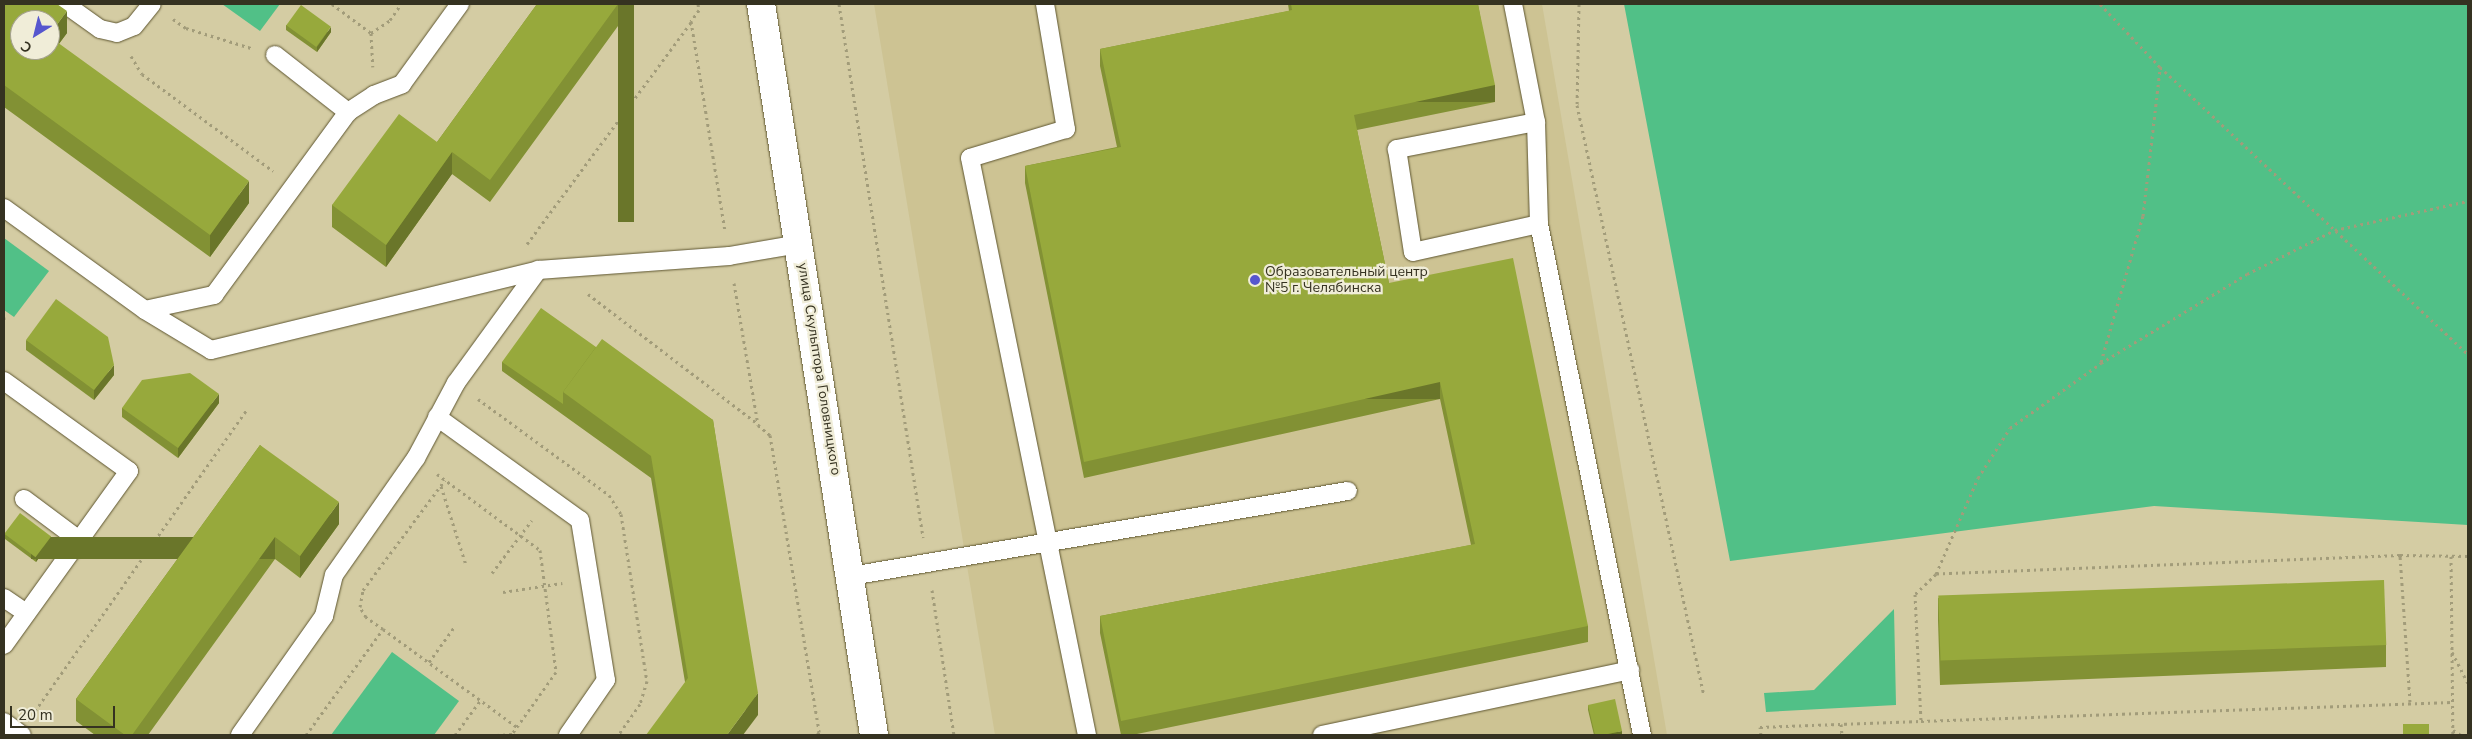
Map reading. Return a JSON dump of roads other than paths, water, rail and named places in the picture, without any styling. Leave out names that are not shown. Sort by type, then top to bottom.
[{"type":"street","name":"улица Скульптора Головницкого","points":[[761,4],[800,244],[874,735]]},
{"type":"lane","points":[[65,4],[100,29],[117,33],[134,26],[159,9]]},
{"type":"lane","points":[[145,310],[214,296],[348,112],[374,95],[402,84],[460,4]]},
{"type":"lane","points":[[1045,4],[1066,128],[970,158],[1088,735]]},
{"type":"lane","points":[[1512,4],[1536,122],[1539,224],[1642,735]]},
{"type":"lane","points":[[275,55],[348,112]]},
{"type":"lane","points":[[1536,122],[1397,149],[1413,252],[1539,224]]},
{"type":"lane","points":[[4,208],[145,310],[211,350],[499,282],[538,270],[729,256],[800,244]]},
{"type":"lane","points":[[240,735],[324,616],[334,575],[416,458],[456,383],[538,270]]},
{"type":"lane","points":[[4,381],[129,471],[4,645]]},
{"type":"lane","points":[[437,417],[580,520],[606,680],[568,735]]},
{"type":"lane","points":[[851,576],[1348,491]]},
{"type":"lane","points":[[24,499],[79,540]]},
{"type":"lane","points":[[4,598],[26,613]]},
{"type":"lane","points":[[1322,735],[1630,670]]},
{"type":"lane","points":[[4,722],[21,734]]},
{"type":"place","name":"Образовательный центр №5 г. Челябинска","points":[[1255,280]]}]
